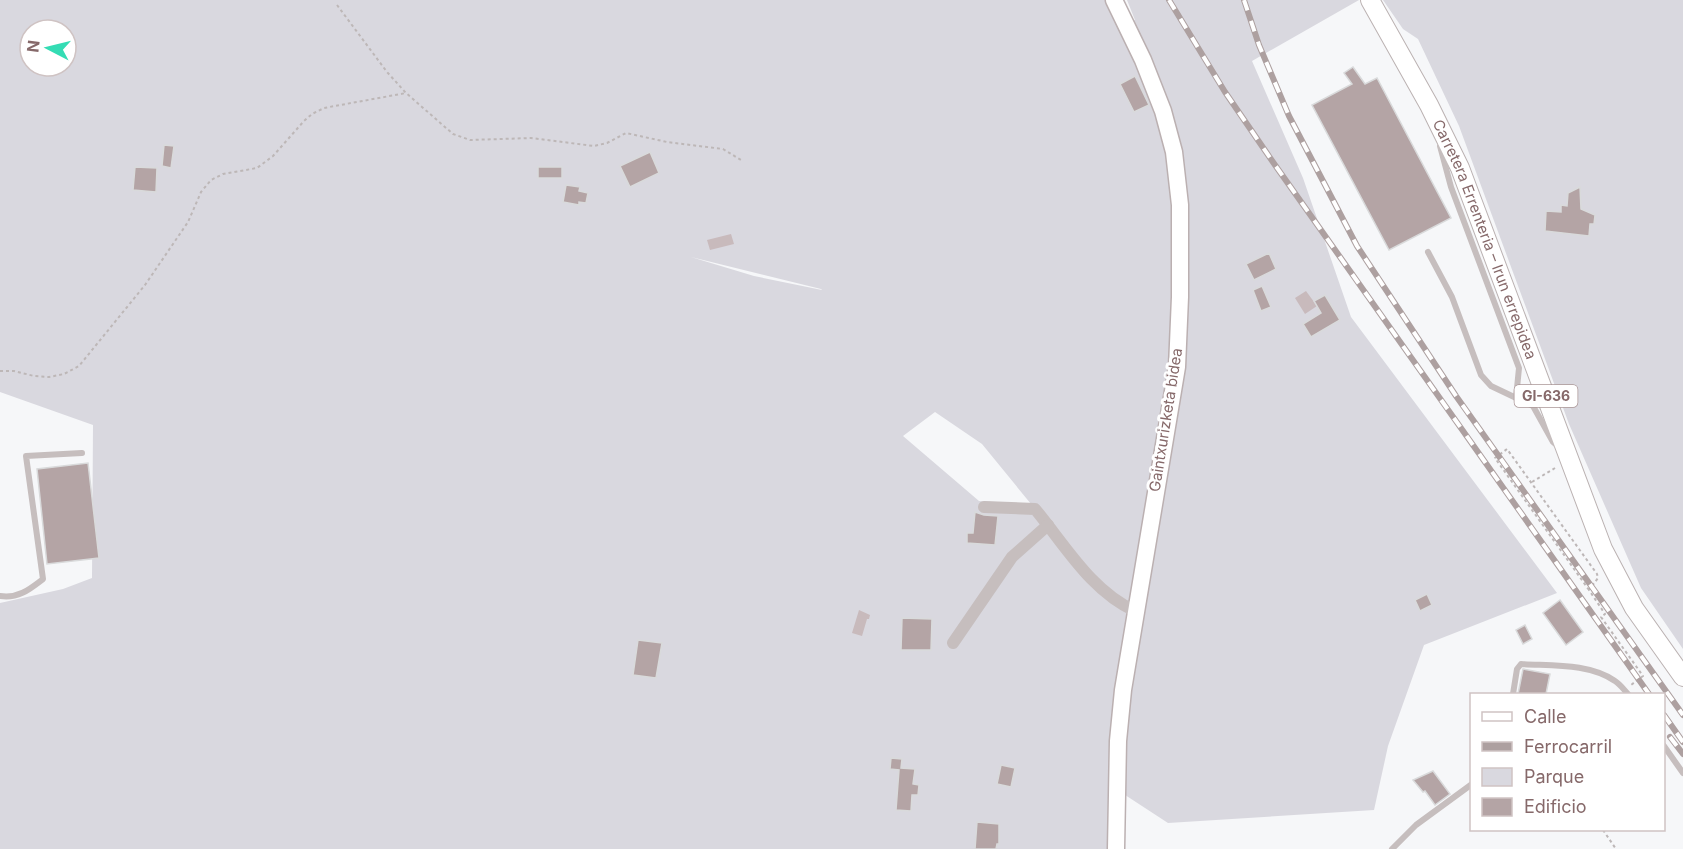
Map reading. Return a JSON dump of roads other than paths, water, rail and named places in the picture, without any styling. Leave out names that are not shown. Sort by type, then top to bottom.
[{"type":"main road","name":"Gaintxurizketa bidea","points":[[1114,0],[1143,60],[1163,111],[1174,152],[1179,205],[1180,297],[1177,367],[1123,690],[1118,741],[1116,849]]},
{"type":"main road","name":"Carretera Errenteria – Irun errepidea","points":[[1370,0],[1430,105],[1474,201],[1563,460],[1613,569],[1634,608],[1683,677]]},
{"type":"street","points":[[984,507],[1035,509],[1098,587],[1116,603],[1135,611]]},
{"type":"street","points":[[953,643],[1012,557],[1048,525]]},
{"type":"lane","points":[[1430,105],[1451,187],[1519,368],[1516,398]]},
{"type":"lane","points":[[1428,252],[1452,297],[1481,375],[1491,386],[1533,406],[1563,460]]},
{"type":"lane","points":[[0,596],[7,597],[24,593],[43,579],[26,456],[82,453]]},
{"type":"lane","points":[[1513,693],[1517,669],[1521,664],[1581,669],[1615,681],[1626,692]]},
{"type":"lane","points":[[1665,747],[1683,773]]},
{"type":"lane","points":[[1392,849],[1416,825],[1470,785]]},
{"type":"railway","points":[[1169,0],[1225,92],[1275,165],[1648,693]]},
{"type":"railway","points":[[1244,0],[1259,45],[1289,116],[1357,246],[1456,396],[1683,715]]},
{"type":"railway","points":[[1665,716],[1683,742]]},
{"type":"railway","points":[[1670,737],[1683,754]]}]
